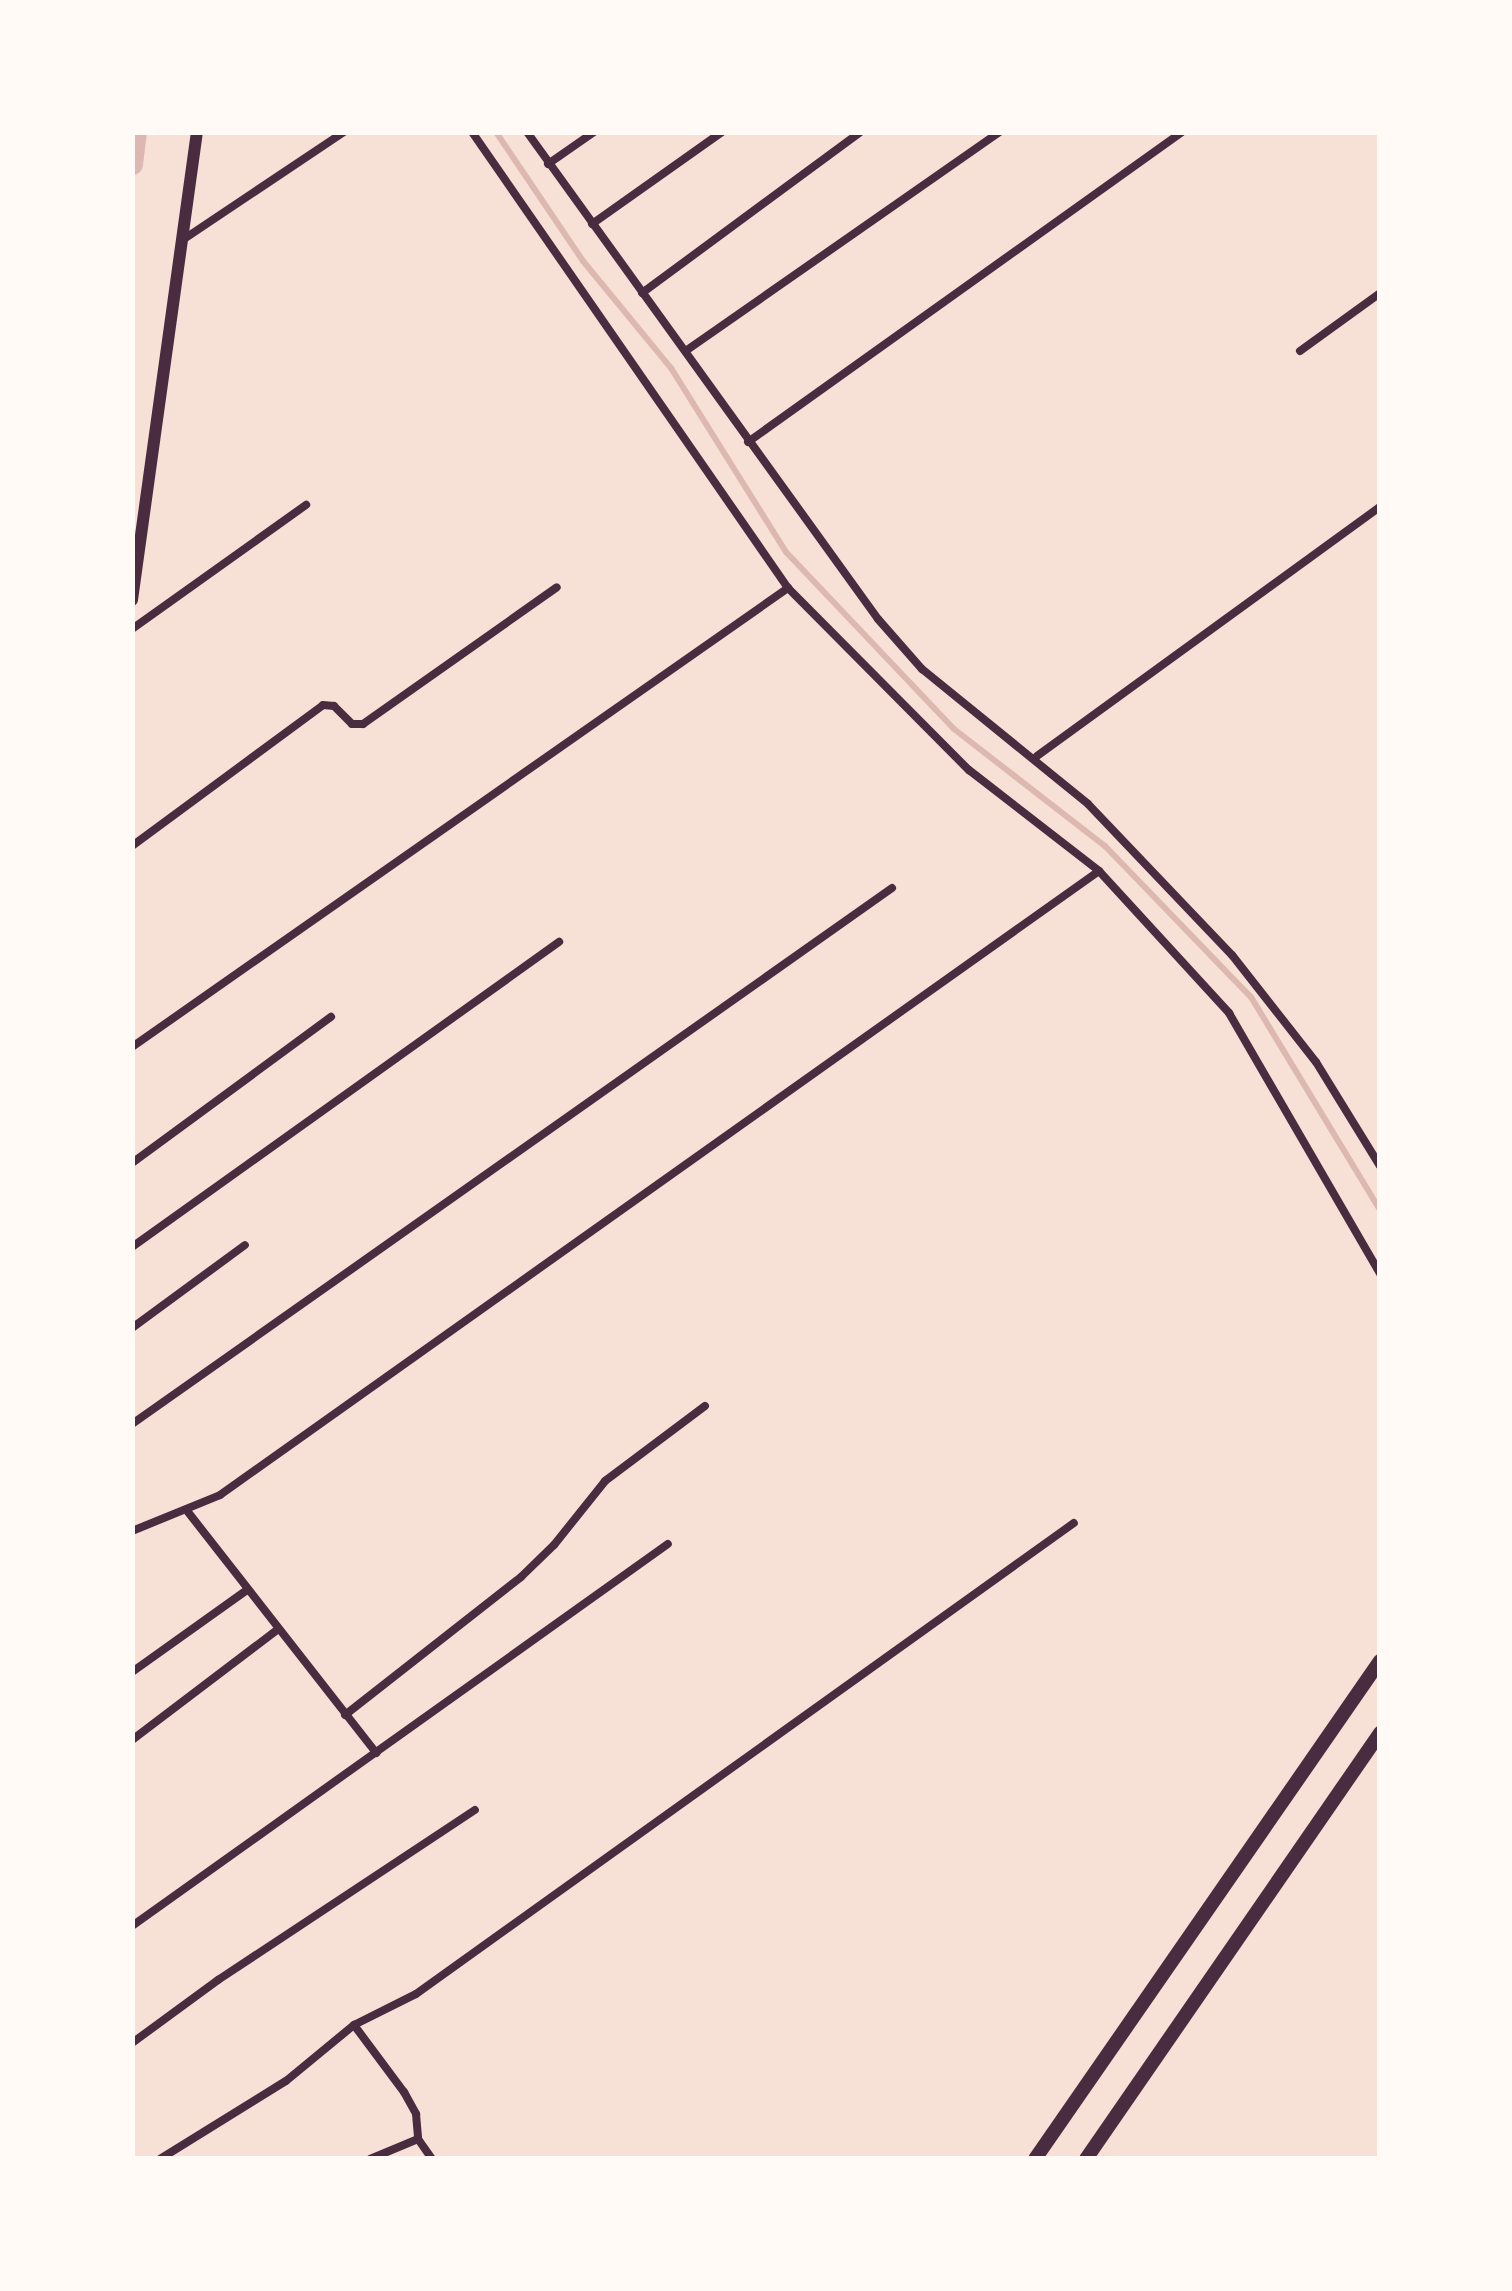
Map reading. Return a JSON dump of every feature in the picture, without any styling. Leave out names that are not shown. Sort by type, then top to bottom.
[{"type":"highway","points":[[1035,2159],[1380,1661]]},
{"type":"highway","points":[[1086,2159],[1380,1733]]},
{"type":"main road","points":[[132,600],[197,132]]},
{"type":"street","points":[[181,241],[344,132]]},
{"type":"street","points":[[472,132],[788,588],[969,770],[1099,871],[1240,1028],[1380,1274]]},
{"type":"street","points":[[527,132],[878,619],[922,669],[1036,757],[1138,854],[1276,1007],[1380,1166]]},
{"type":"street","points":[[548,164],[594,132]]},
{"type":"street","points":[[592,224],[722,132]]},
{"type":"street","points":[[642,293],[860,132]]},
{"type":"street","points":[[687,350],[999,132]]},
{"type":"street","points":[[748,442],[1182,132]]},
{"type":"street","points":[[1300,351],[1380,292]]},
{"type":"street","points":[[132,629],[306,505]]},
{"type":"street","points":[[1036,757],[1380,507]]},
{"type":"street","points":[[132,846],[323,705],[334,706],[352,724],[363,724],[557,587]]},
{"type":"street","points":[[132,1047],[788,588]]},
{"type":"street","points":[[132,1531],[154,1518],[188,1512],[220,1495],[1099,871]]},
{"type":"street","points":[[132,1424],[892,888]]},
{"type":"street","points":[[132,1246],[559,942]]},
{"type":"street","points":[[132,1163],[331,1017]]},
{"type":"street","points":[[132,1328],[245,1245]]},
{"type":"street","points":[[345,1715],[486,1606],[554,1545],[605,1480],[705,1406]]},
{"type":"street","points":[[188,1512],[376,1754]]},
{"type":"street","points":[[160,2159],[286,2080],[355,2025],[416,1994],[1074,1523]]},
{"type":"street","points":[[132,1926],[668,1544]]},
{"type":"street","points":[[132,1672],[247,1591]]},
{"type":"street","points":[[132,1740],[277,1630]]},
{"type":"street","points":[[132,2043],[218,1980],[475,1810]]},
{"type":"street","points":[[355,2025],[404,2092],[416,2114],[418,2139],[432,2159]]},
{"type":"street","points":[[370,2159],[418,2139]]},
{"type":"waterway","points":[[132,164],[136,132]]},
{"type":"waterway","points":[[496,132],[583,261],[671,368],[786,552],[954,729],[1105,846],[1251,997],[1380,1210]]}]
